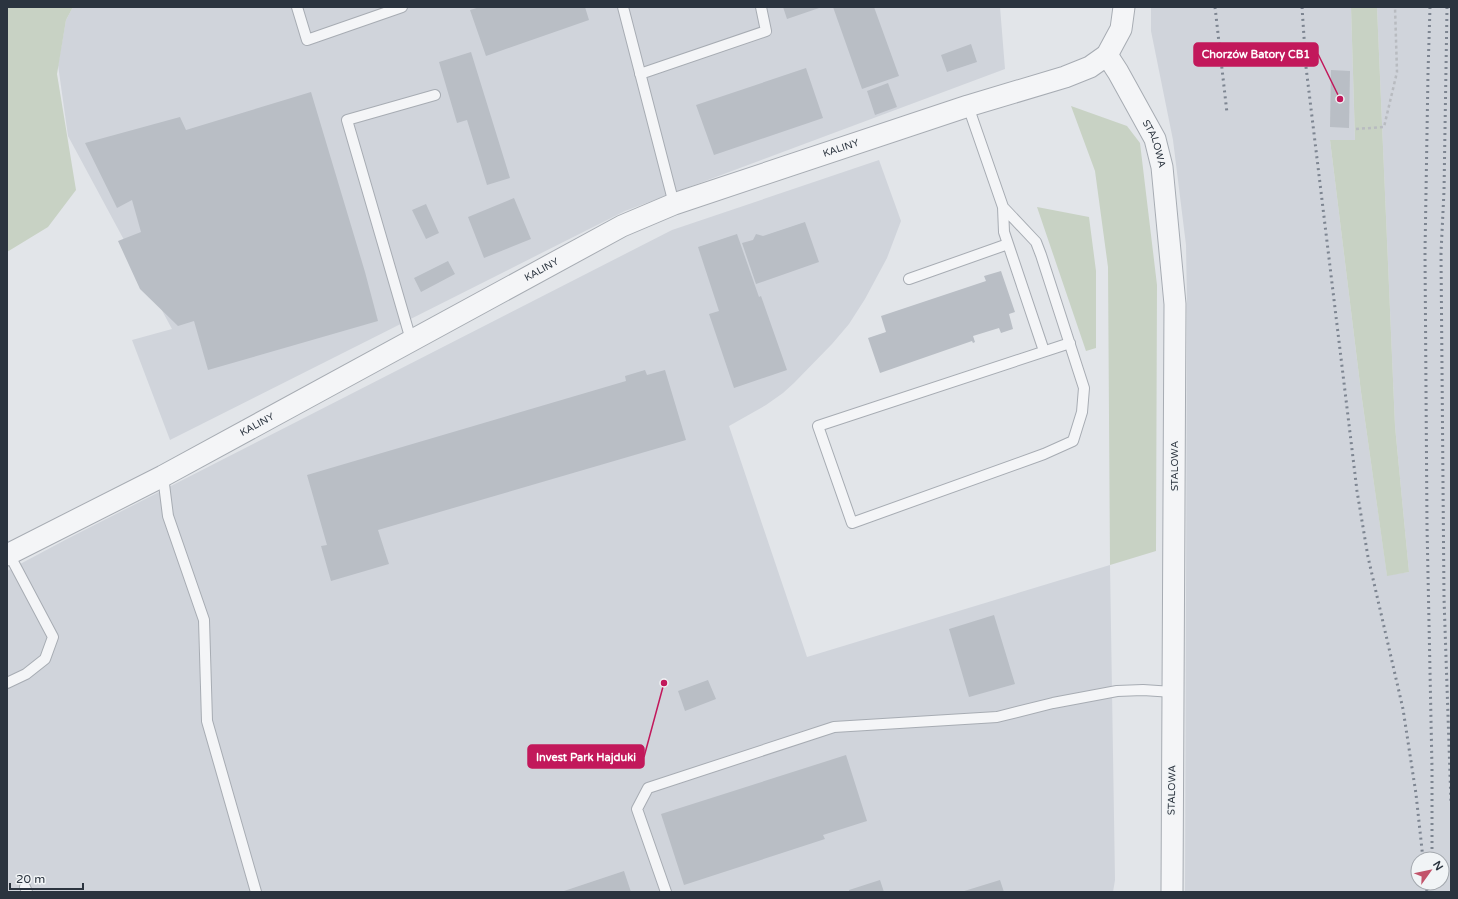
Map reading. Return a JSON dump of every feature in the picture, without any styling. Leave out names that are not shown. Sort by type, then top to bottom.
[{"type":"street","points":[[1107,55],[1121,29],[1124,7]]},
{"type":"street","name":"KALINY","points":[[8,554],[163,476],[622,226],[674,204],[968,106],[1065,77],[1090,66],[1107,55]]},
{"type":"street","name":"STALOWA","points":[[1107,55],[1155,139],[1162,166],[1175,304],[1172,892]]},
{"type":"lane","points":[[297,7],[307,40],[402,7]]},
{"type":"lane","points":[[623,7],[674,204]]},
{"type":"lane","points":[[640,74],[766,31],[761,7]]},
{"type":"lane","points":[[411,340],[347,120],[435,95]]},
{"type":"lane","points":[[968,106],[1003,207],[1004,232],[1044,351]]},
{"type":"lane","points":[[1003,207],[1036,242],[1070,343],[1084,388],[1082,412],[1073,442],[1044,454],[852,523],[818,426],[1070,343]]},
{"type":"lane","points":[[909,278],[1008,244]]},
{"type":"lane","points":[[163,476],[168,516],[204,620],[207,721],[256,892]]},
{"type":"lane","points":[[7,683],[26,674],[45,660],[53,637],[8,554]]},
{"type":"lane","points":[[666,892],[637,809],[648,788],[834,727],[998,717],[1053,703],[1117,691],[1143,690],[1173,692]]},
{"type":"path","points":[[1356,129],[1384,127],[1397,72],[1395,7]]},
{"type":"shaded area","points":[[73,7],[1000,7],[1005,69],[625,211],[170,440],[132,340],[172,329],[68,136],[58,65],[66,20]]},
{"type":"shaded area","points":[[1151,7],[1351,7],[1355,141],[1330,140],[1361,392],[1387,575],[1409,572],[1395,426],[1377,7],[1451,7],[1451,892],[1185,892],[1187,303],[1186,245],[1173,140],[1151,31]]},
{"type":"shaded area","points":[[879,160],[901,221],[887,258],[865,299],[849,324],[832,344],[794,383],[766,405],[729,426],[807,657],[1110,565],[1115,880],[1113,892],[7,892],[7,571],[672,230]]},
{"type":"green space","points":[[7,7],[73,7],[66,20],[57,74],[76,190],[48,227],[7,252]]},
{"type":"green space","points":[[1351,7],[1377,7],[1395,426],[1409,572],[1387,576],[1361,392],[1330,140],[1355,140]]},
{"type":"green space","points":[[1071,106],[1127,126],[1140,143],[1157,285],[1156,551],[1110,565],[1108,267],[1095,171]]},
{"type":"green space","points":[[1037,207],[1089,217],[1096,271],[1096,348],[1086,351]]},
{"type":"building","points":[[480,7],[585,7],[589,20],[486,56],[470,10]]},
{"type":"building","points":[[783,7],[822,7],[787,19]]},
{"type":"building","points":[[833,7],[874,7],[899,76],[862,89]]},
{"type":"building","points":[[971,44],[977,62],[947,72],[941,55]]},
{"type":"building","points":[[471,52],[510,178],[487,185],[467,120],[457,123],[439,62]]},
{"type":"building","points":[[806,68],[823,118],[714,155],[696,105]]},
{"type":"building","points":[[1331,70],[1350,71],[1349,128],[1330,127]]},
{"type":"building","points":[[888,83],[897,107],[875,115],[867,91]]},
{"type":"building","points":[[311,92],[365,272],[378,321],[208,370],[194,321],[178,326],[140,289],[118,241],[141,232],[132,200],[117,208],[85,143],[180,117],[186,130]]},
{"type":"building","points":[[514,198],[531,239],[484,258],[468,217]]},
{"type":"building","points":[[426,204],[439,233],[426,239],[412,210]]},
{"type":"building","points":[[805,222],[819,262],[756,284],[742,243],[753,240],[756,234],[763,236]]},
{"type":"building","points":[[737,234],[787,370],[734,388],[709,314],[719,311],[698,247]]},
{"type":"building","points":[[448,261],[455,274],[421,292],[414,278]]},
{"type":"building","points":[[1001,271],[1015,312],[1009,314],[1013,329],[1001,333],[999,328],[973,336],[975,342],[973,343],[972,341],[880,373],[868,338],[886,332],[881,316],[986,281],[984,276]]},
{"type":"building","points":[[645,370],[647,375],[665,370],[686,440],[378,530],[389,564],[331,581],[321,546],[327,545],[307,475],[626,381],[625,376]]},
{"type":"building","points":[[994,615],[1015,684],[969,697],[949,629]]},
{"type":"building","points":[[708,680],[716,699],[685,711],[678,691]]},
{"type":"building","points":[[846,755],[867,821],[823,835],[825,839],[684,885],[661,814]]},
{"type":"building","points":[[624,871],[631,892],[561,892]]},
{"type":"building","points":[[880,880],[884,892],[849,892],[849,890]]},
{"type":"building","points":[[1000,880],[1004,892],[961,892]]},
{"type":"railway","points":[[1215,7],[1227,113]]},
{"type":"railway","points":[[1302,7],[1306,67],[1357,491],[1368,557],[1403,709],[1416,794],[1422,851]]},
{"type":"railway","points":[[1430,7],[1425,252],[1427,526],[1432,768],[1432,851]]},
{"type":"railway","points":[[1447,7],[1444,191],[1441,253],[1444,598],[1451,804]]},
{"type":"place","name":"Chorzów Batory CB1","points":[[1340,99]]},
{"type":"place","name":"Invest Park Hajduki","points":[[664,683]]}]
